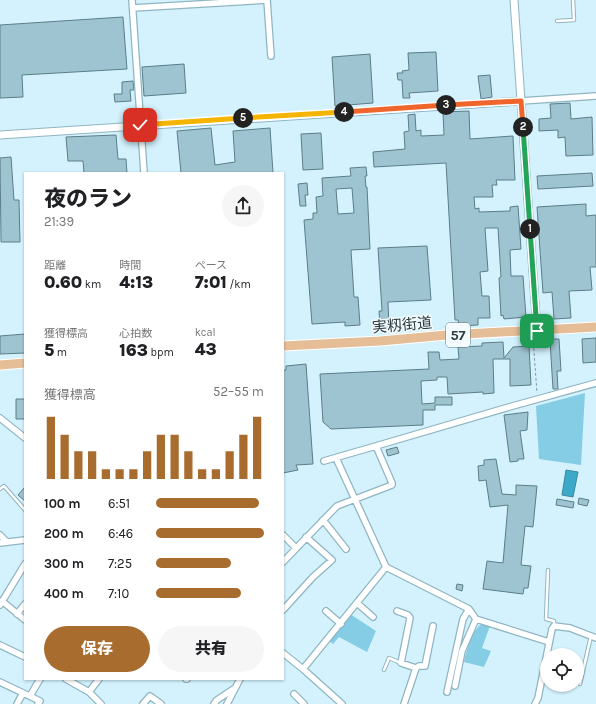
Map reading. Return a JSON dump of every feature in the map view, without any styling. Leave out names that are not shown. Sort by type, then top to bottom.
[{"type":"main road","name":"実籾街道","points":[[284,346],[380,341],[448,335],[535,334],[596,327]]},
{"type":"main road","points":[[0,365],[24,363]]},
{"type":"street","points":[[132,0],[144,172]]},
{"type":"street","points":[[133,8],[267,0],[271,56]]},
{"type":"street","points":[[514,0],[535,334]]},
{"type":"street","points":[[0,134],[596,96]]},
{"type":"street","points":[[324,461],[596,383]]},
{"type":"street","points":[[0,418],[24,437]]},
{"type":"street","points":[[284,561],[337,506],[392,485],[376,446]]},
{"type":"street","points":[[336,458],[386,567],[469,609],[476,619],[549,642]]},
{"type":"street","points":[[323,520],[346,549]]},
{"type":"street","points":[[0,535],[7,542]]},
{"type":"street","points":[[284,536],[296,548]]},
{"type":"street","points":[[284,609],[313,577],[332,560],[306,537]]},
{"type":"street","points":[[0,543],[24,540]]},
{"type":"street","points":[[24,566],[1,603],[24,619]]},
{"type":"street","points":[[303,669],[386,567]]},
{"type":"street","points":[[357,603],[373,617]]},
{"type":"street","points":[[17,614],[24,605]]},
{"type":"street","points":[[447,692],[463,619],[469,609]]},
{"type":"street","points":[[326,611],[341,624]]},
{"type":"street","points":[[397,611],[408,615],[410,618],[402,663],[416,668],[419,666],[425,666],[434,626]]},
{"type":"street","points":[[455,686],[462,651],[476,619]]},
{"type":"street","points":[[535,704],[538,698],[549,642],[554,626],[570,628],[594,637]]},
{"type":"street","points":[[0,645],[24,657]]},
{"type":"street","points":[[284,654],[342,704]]},
{"type":"street","points":[[404,704],[416,668]]},
{"type":"street","points":[[30,696],[39,680]]},
{"type":"street","points":[[68,680],[89,692],[101,704]]},
{"type":"street","points":[[89,692],[98,680]]},
{"type":"street","points":[[227,704],[238,680]]},
{"type":"street","points":[[0,682],[40,701],[38,704]]},
{"type":"street","points":[[214,704],[217,700],[235,688]]},
{"type":"street","points":[[17,704],[23,693]]},
{"type":"street","points":[[294,694],[304,704]]},
{"type":"street","points":[[143,704],[150,696],[162,704]]},
{"type":"lane","points":[[557,21],[574,20],[573,0]]},
{"type":"lane","points":[[0,489],[4,486],[24,509]]},
{"type":"lane","points":[[548,570],[546,619],[554,621],[554,626]]},
{"type":"lane","points":[[584,671],[594,637]]},
{"type":"lane","points":[[384,670],[389,658],[402,663]]},
{"type":"path","points":[[535,334],[537,396]]},
{"type":"shaded area","points":[[585,393],[581,465],[539,459],[536,406]]},
{"type":"shaded area","points":[[566,470],[578,472],[573,497],[562,495]]},
{"type":"shaded area","points":[[350,614],[376,631],[367,652],[339,637],[333,644],[329,641]]},
{"type":"shaded area","points":[[482,624],[490,626],[482,648],[491,651],[484,667],[464,662],[473,635]]},
{"type":"building","points":[[123,17],[127,69],[22,75],[23,97],[0,98],[0,25]]},
{"type":"building","points":[[436,52],[438,91],[409,93],[410,98],[403,98],[402,80],[398,80],[397,73],[403,73],[402,71],[409,70],[408,53]]},
{"type":"building","points":[[370,54],[373,103],[335,106],[332,57]]},
{"type":"building","points":[[184,64],[186,93],[144,96],[142,67]]},
{"type":"building","points":[[490,75],[492,97],[481,99],[478,76]]},
{"type":"building","points":[[133,81],[134,90],[130,90],[131,101],[115,102],[114,94],[122,94],[122,82]]},
{"type":"building","points":[[570,103],[571,119],[592,117],[593,155],[566,156],[565,137],[558,138],[558,130],[539,131],[539,119],[551,118],[550,104]]},
{"type":"building","points":[[469,111],[470,139],[513,136],[515,180],[496,180],[497,185],[492,185],[493,197],[474,197],[475,209],[479,208],[479,212],[510,211],[510,207],[518,206],[521,249],[510,250],[511,276],[523,276],[526,317],[504,319],[503,315],[501,316],[499,278],[501,277],[498,228],[485,228],[488,271],[480,272],[482,296],[489,296],[490,318],[478,318],[478,325],[459,326],[458,320],[455,320],[446,163],[374,167],[373,152],[405,149],[404,132],[409,131],[408,115],[415,114],[416,131],[421,130],[421,136],[444,135],[443,112]]},
{"type":"building","points":[[211,128],[215,165],[235,162],[233,131],[270,128],[273,172],[181,172],[177,131]]},
{"type":"building","points":[[321,133],[323,169],[303,170],[301,134]]},
{"type":"building","points":[[116,135],[118,159],[126,159],[127,172],[84,172],[83,161],[68,161],[66,137]]},
{"type":"building","points":[[11,157],[14,200],[19,200],[20,242],[1,242],[0,158]]},
{"type":"building","points":[[366,167],[367,176],[365,176],[367,187],[370,249],[351,250],[354,297],[358,297],[360,325],[345,326],[345,322],[312,324],[304,220],[313,219],[313,213],[317,213],[316,197],[323,196],[322,178],[351,176],[350,168]],"holes":[[[352,188],[354,213],[338,214],[336,189]]]},
{"type":"building","points":[[592,173],[593,186],[538,189],[537,176]]},
{"type":"building","points":[[307,183],[308,195],[305,195],[306,206],[300,206],[298,184]]},
{"type":"building","points":[[586,204],[586,216],[596,215],[596,267],[590,267],[592,290],[569,291],[571,318],[554,319],[552,292],[543,293],[537,207]]},
{"type":"building","points":[[427,246],[431,300],[388,302],[389,327],[380,327],[379,311],[382,311],[378,248]]},
{"type":"building","points":[[24,334],[24,353],[0,354],[0,336]]},
{"type":"building","points":[[596,338],[596,362],[583,363],[582,339]]},
{"type":"building","points":[[553,339],[559,339],[561,371],[557,371],[558,389],[553,389],[550,341]]},
{"type":"building","points":[[503,342],[504,358],[513,347],[529,346],[531,385],[510,386],[510,359],[493,359],[494,393],[483,394],[483,392],[448,394],[447,377],[437,377],[437,380],[421,381],[422,404],[435,403],[435,397],[452,397],[452,405],[435,405],[435,410],[423,410],[423,425],[331,429],[323,422],[320,374],[429,369],[428,352],[439,352],[440,360],[459,359],[458,347],[482,346],[482,343]]},
{"type":"building","points":[[306,364],[313,464],[296,465],[298,470],[284,473],[284,370],[286,370],[286,366]]},
{"type":"building","points":[[16,399],[24,399],[24,419],[16,419]]},
{"type":"building","points":[[528,412],[527,430],[520,431],[524,459],[518,459],[518,461],[510,462],[504,415]]},
{"type":"building","points":[[397,447],[399,453],[388,456],[386,450]]},
{"type":"building","points":[[496,459],[502,494],[516,495],[516,485],[537,486],[533,527],[525,526],[521,565],[531,566],[528,588],[524,588],[523,594],[483,589],[487,561],[503,563],[508,505],[490,507],[486,480],[479,481],[478,466],[484,465],[484,460]]},
{"type":"building","points":[[24,488],[24,500],[18,495]]},
{"type":"building","points":[[579,498],[589,500],[587,506],[578,504]]},
{"type":"building","points":[[557,499],[574,502],[573,508],[556,505]]},
{"type":"building","points":[[457,584],[463,585],[462,591],[456,589]]},
{"type":"route","points":[[140,125],[521,101],[537,331]]}]
